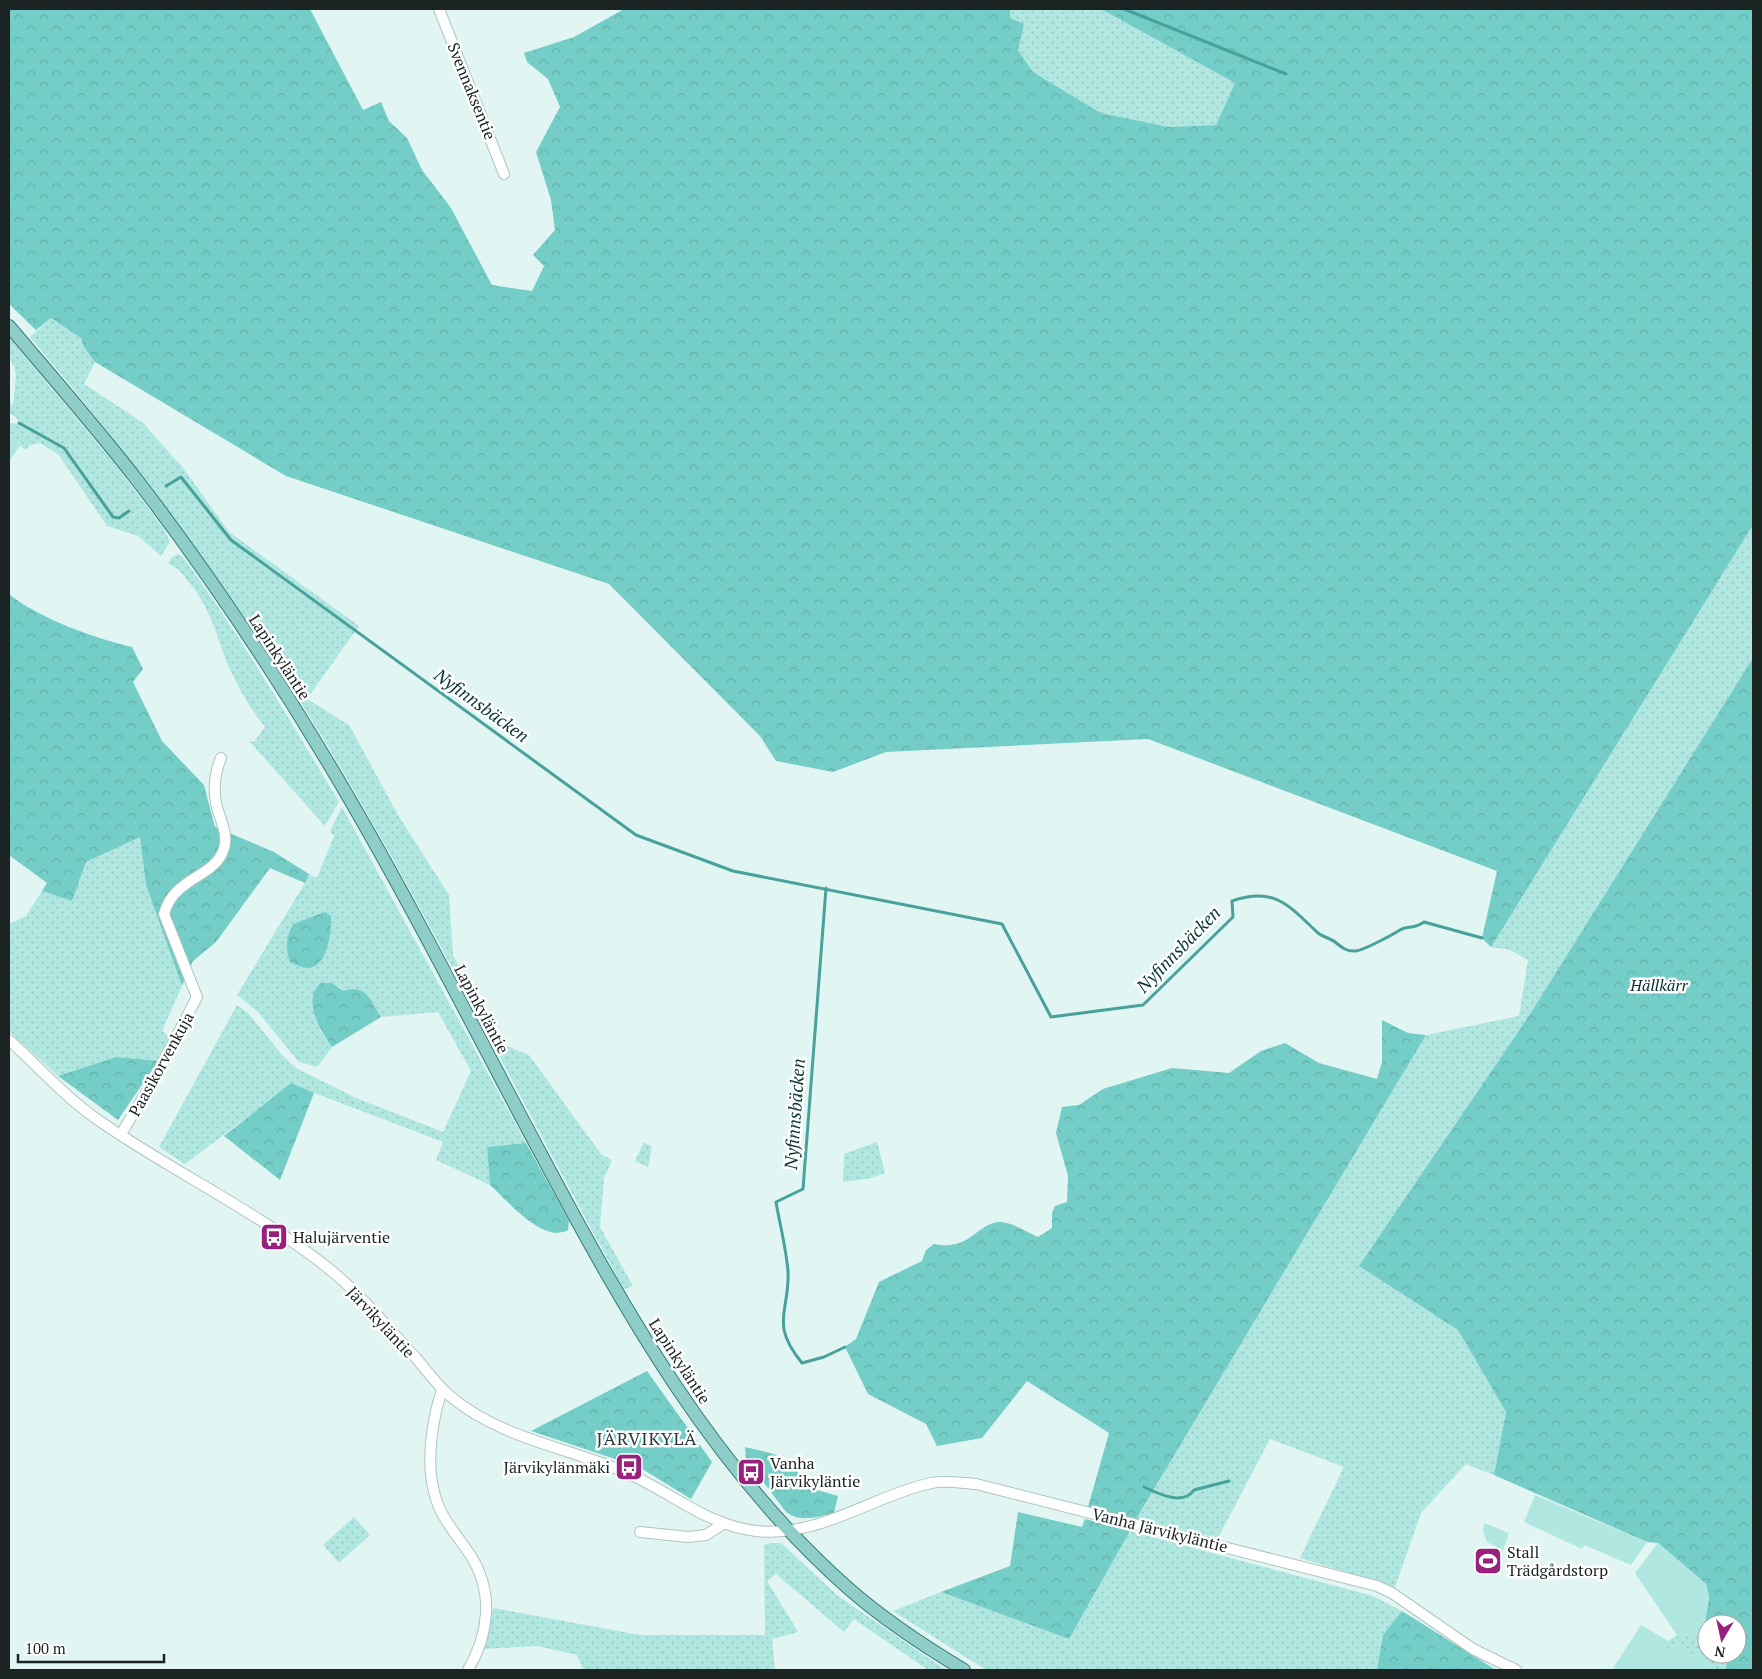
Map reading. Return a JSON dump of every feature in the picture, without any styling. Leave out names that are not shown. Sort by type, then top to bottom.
[{"type":"main road","name":"Lapinkyläntie","points":[[9,326],[139,482],[220,594],[347,794],[583,1233],[627,1310],[673,1382],[724,1456],[787,1530],[849,1590],[936,1653],[964,1670]]},
{"type":"street","name":"Svennaksentie","points":[[439,9],[504,174]]},
{"type":"street","name":"Paasikorvenkuja","points":[[121,1134],[155,1078],[197,997],[164,914],[175,892],[214,864],[223,854],[225,838],[216,802],[214,774],[221,758]]},
{"type":"street","name":"Järvikyläntie","points":[[9,1040],[70,1100],[121,1134],[236,1204],[329,1268],[380,1319],[442,1389],[474,1415],[500,1429],[630,1474],[702,1515],[723,1524],[758,1531],[787,1530]]},
{"type":"street","points":[[442,1389],[432,1425],[430,1455],[432,1484],[438,1506],[482,1578],[486,1598],[487,1617],[482,1642],[468,1670]]},
{"type":"street","name":"Vanha Järvikyläntie","points":[[787,1530],[822,1523],[895,1493],[933,1483],[976,1484],[1377,1586],[1392,1592],[1472,1649],[1516,1670]]},
{"type":"street","points":[[640,1532],[697,1536],[706,1535],[723,1524]]},
{"type":"shaded area","points":[[1010,9],[1101,9],[1235,83],[1216,125],[1169,127],[1101,113],[1033,72],[1018,50],[1010,18]]},
{"type":"shaded area","points":[[51,318],[81,338],[84,347],[95,362],[84,384],[142,422],[184,469],[229,532],[359,626],[307,699],[349,725],[398,815],[449,895],[453,955],[500,1043],[529,1055],[601,1154],[612,1160],[604,1178],[600,1227],[633,1286],[624,1289],[368,815],[295,694],[261,641],[188,537],[111,436],[30,337]]},
{"type":"shaded area","points":[[9,337],[118,468],[164,529],[170,542],[161,556],[138,536],[107,526],[58,454],[40,443],[30,445],[26,450],[9,437],[9,423],[21,424],[17,418],[9,413],[9,401],[13,405],[16,375],[13,364],[9,359]]},
{"type":"shaded area","points":[[9,437],[21,445],[9,461]]},
{"type":"shaded area","points":[[1753,525],[1753,658],[1668,797],[1753,797],[1359,1266],[1458,1330],[1506,1412],[1494,1475],[1466,1464],[1421,1513],[1394,1590],[1378,1582],[1300,1558],[1344,1467],[1270,1439],[1218,1538],[1136,1519],[1426,1035],[1519,1016],[1528,960],[1510,950],[1491,947]]},
{"type":"shaded area","points":[[178,554],[183,557],[244,647],[339,802],[325,826],[249,741],[254,742],[265,727],[250,706],[233,675],[213,623],[203,603],[182,573],[168,564],[172,557]]},
{"type":"shaded area","points":[[342,807],[526,1143],[487,1147],[490,1185],[436,1160],[443,1142],[291,1084],[185,1164],[159,1147],[237,1005],[248,1013],[283,1056],[296,1068],[356,1098],[443,1132],[471,1071],[438,1012],[381,1017],[370,1000],[362,992],[357,990],[343,991],[338,986],[320,1030],[332,1047],[319,1065],[315,1067],[298,1061],[257,1011],[237,995],[309,874],[317,878],[334,836],[330,831]],"holes":[[[325,912],[327,946],[309,919]]]},
{"type":"shaded area","points":[[140,837],[146,885],[182,986],[162,1031],[171,1037],[157,1063],[116,1057],[58,1076],[9,1031],[9,924],[26,916],[42,891],[72,901],[86,862]]},
{"type":"shaded area","points":[[644,1142],[652,1147],[648,1167],[635,1161]]},
{"type":"shaded area","points":[[877,1142],[885,1173],[867,1179],[843,1182],[844,1154]]},
{"type":"shaded area","points":[[1535,1495],[1647,1542],[1631,1565],[1584,1545],[1582,1549],[1524,1522]]},
{"type":"shaded area","points":[[354,1517],[370,1535],[339,1563],[323,1545]]},
{"type":"shaded area","points":[[1484,1523],[1509,1533],[1503,1550],[1487,1542],[1483,1531]]},
{"type":"shaded area","points":[[1130,1531],[1373,1596],[1402,1611],[1383,1635],[1377,1670],[986,1670],[893,1611],[941,1592],[1069,1639]]},
{"type":"shaded area","points":[[781,1543],[838,1596],[946,1670],[928,1670],[854,1619],[844,1632],[776,1574],[767,1581],[798,1632],[772,1639],[775,1670],[583,1670],[577,1655],[537,1646],[482,1649],[491,1623],[493,1608],[640,1635],[765,1635],[764,1545]]},
{"type":"shaded area","points":[[1658,1543],[1706,1584],[1709,1597],[1706,1614],[1697,1614],[1697,1635],[1677,1635],[1635,1573]]},
{"type":"shaded area","points":[[1641,1625],[1668,1641],[1663,1651],[1677,1646],[1697,1657],[1697,1664],[1712,1665],[1710,1670],[1612,1670]]},
{"type":"shaded area","points":[[1677,1635],[1697,1635],[1697,1661],[1662,1652],[1668,1641]]},
{"type":"shaded area","points":[[1708,1664],[1727,1664],[1725,1670],[1710,1670],[1712,1665]]},
{"type":"green space","points":[[9,9],[310,9],[363,110],[381,102],[389,121],[407,138],[422,170],[451,208],[492,285],[532,291],[544,266],[533,255],[555,230],[551,200],[536,152],[560,107],[548,79],[527,62],[524,53],[574,37],[624,9],[1010,9],[1010,18],[1024,24],[1018,50],[1033,72],[1101,113],[1169,127],[1216,125],[1235,83],[1101,9],[1753,9],[1753,525],[1491,947],[1482,938],[1497,871],[1148,739],[886,752],[833,772],[776,761],[760,736],[609,584],[286,476],[95,362],[84,347],[81,338],[51,318],[36,330],[9,304]]},
{"type":"green space","points":[[9,594],[50,619],[101,639],[132,647],[143,669],[133,682],[162,741],[204,785],[215,827],[274,852],[309,874],[305,883],[270,868],[216,942],[193,961],[182,986],[146,885],[140,837],[86,862],[72,901],[42,891],[47,883],[9,855]]},
{"type":"green space","name":"Hällkärr","points":[[1753,658],[1753,1670],[1725,1670],[1727,1664],[1747,1664],[1747,1614],[1706,1614],[1709,1597],[1706,1584],[1658,1543],[1647,1542],[1494,1475],[1506,1412],[1458,1330],[1359,1266],[1527,1019]]},
{"type":"green space","points":[[325,912],[331,916],[331,929],[326,952],[318,964],[307,968],[290,962],[287,943],[293,924]]},
{"type":"green space","points":[[321,983],[332,983],[343,991],[351,989],[363,992],[370,999],[381,1017],[332,1047],[318,1024],[313,1007],[315,990]]},
{"type":"green space","points":[[1382,1020],[1408,1033],[1426,1035],[1136,1519],[1088,1507],[1109,1433],[1027,1381],[982,1438],[937,1446],[926,1424],[868,1394],[845,1347],[856,1339],[879,1282],[922,1261],[926,1250],[934,1244],[957,1244],[993,1223],[1002,1222],[1016,1226],[1038,1237],[1052,1228],[1052,1213],[1055,1206],[1067,1202],[1068,1176],[1056,1133],[1062,1107],[1079,1105],[1103,1089],[1172,1068],[1229,1073],[1261,1051],[1285,1043],[1319,1063],[1377,1079],[1382,1062]]},
{"type":"green space","points":[[116,1057],[158,1061],[118,1120],[58,1076]]},
{"type":"green space","points":[[291,1083],[314,1093],[280,1180],[224,1136]]},
{"type":"green space","points":[[526,1143],[569,1221],[568,1230],[558,1233],[537,1226],[526,1219],[490,1185],[487,1147]]},
{"type":"green space","points":[[647,1371],[712,1462],[691,1499],[639,1467],[531,1431]]},
{"type":"green space","points":[[745,1447],[774,1454],[799,1466],[796,1484],[838,1496],[834,1513],[803,1518],[786,1512],[746,1459]]},
{"type":"green space","points":[[1018,1512],[1082,1527],[1085,1519],[1130,1531],[1069,1639],[941,1592],[1010,1566]]},
{"type":"green space","points":[[1402,1611],[1496,1670],[1377,1670],[1383,1635]]},
{"type":"waterway","points":[[1124,9],[1286,74]]},
{"type":"waterway","name":"Nyfinnsbäcken","points":[[19,423],[64,448],[113,517],[119,518],[129,511]]},
{"type":"waterway","name":"Nyfinnsbäcken","points":[[166,486],[181,477],[231,540],[636,835],[733,871],[1002,924],[1051,1017],[1143,1005],[1233,917],[1232,901],[1247,897],[1270,897],[1280,901],[1298,914],[1322,936],[1350,951],[1365,948],[1403,929],[1417,926],[1424,922],[1482,938]]},
{"type":"waterway","name":"Nyfinnsbäcken","points":[[826,888],[803,1189],[776,1202],[788,1271],[788,1285],[783,1317],[786,1338],[802,1363],[824,1357],[845,1347]]},
{"type":"waterway","points":[[1144,1487],[1177,1498],[1189,1495],[1194,1490],[1229,1481]]},
{"type":"place","name":"Halujärventie","points":[[274,1237]]},
{"type":"place","name":"Järvikylänmäki","points":[[629,1467]]},
{"type":"place","name":"Vanha Järvikyläntie","points":[[751,1472]]},
{"type":"place","name":"Stall Trädgårdstorp","points":[[1488,1561]]},
{"type":"district","name":"JÄRVIKYLÄ","points":[[647,1438]]}]
